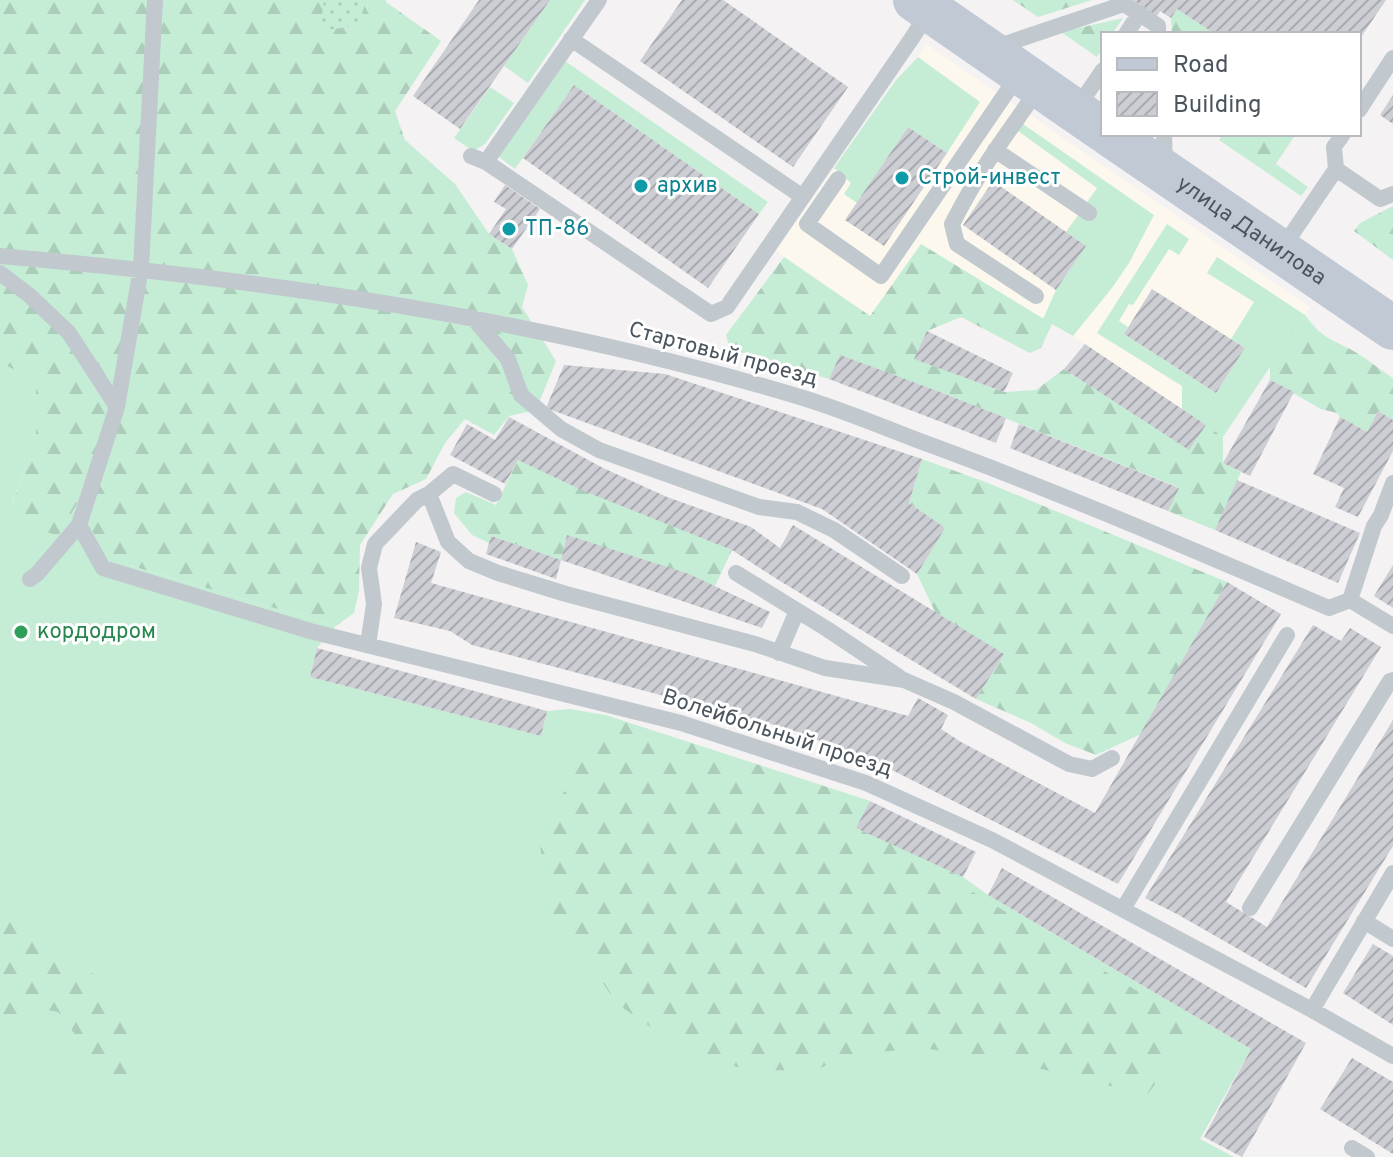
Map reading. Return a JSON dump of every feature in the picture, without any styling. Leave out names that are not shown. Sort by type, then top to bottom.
[{"type":"street","name":"улица Данилова","points":[[922,5],[1096,125]]},
{"type":"street","name":"улица Данилова","points":[[1123,136],[1164,153],[1280,251],[1393,328]]},
{"type":"lane","points":[[30,579],[79,525],[117,407],[141,268],[155,0]]},
{"type":"lane","points":[[599,0],[479,159],[711,314],[727,307],[803,197],[922,5]]},
{"type":"lane","points":[[838,179],[807,224],[881,276],[1016,69],[1124,4],[1158,26],[1158,32]]},
{"type":"lane","points":[[1127,32],[1140,13]]},
{"type":"lane","points":[[571,39],[803,197]]},
{"type":"lane","points":[[1361,107],[1393,58]]},
{"type":"lane","points":[[1016,69],[1021,116],[995,150],[952,224],[957,244],[1036,296]]},
{"type":"lane","points":[[1096,125],[1101,86]]},
{"type":"lane","points":[[1280,251],[1336,169],[1334,147],[1342,136]]},
{"type":"lane","points":[[995,150],[1089,213]]},
{"type":"lane","points":[[1336,169],[1380,199],[1393,194]]},
{"type":"lane","name":"Стартовый проезд","points":[[0,256],[141,268],[302,290],[473,318],[666,360],[804,398],[990,466],[1329,608],[1350,600]]},
{"type":"lane","points":[[0,273],[29,295],[69,333],[117,407]]},
{"type":"lane","points":[[473,318],[508,359],[521,395],[561,429],[599,450],[759,507],[797,512],[834,530],[902,576]]},
{"type":"lane","points":[[368,645],[374,604],[369,568],[375,544],[417,500],[453,474],[494,494]]},
{"type":"lane","points":[[1393,483],[1387,519],[1374,526],[1350,600],[1393,626]]},
{"type":"lane","points":[[429,494],[448,542],[469,561],[498,573],[755,644],[825,668],[904,680]]},
{"type":"lane","name":"Волейбольный проезд","points":[[79,525],[103,568],[310,631],[681,723],[866,783],[992,840],[1393,1056]]},
{"type":"lane","points":[[736,573],[904,680],[954,702],[1069,764],[1092,769],[1112,758]]},
{"type":"lane","points":[[779,653],[797,611]]},
{"type":"lane","points":[[1123,909],[1287,635]]},
{"type":"lane","points":[[1250,908],[1393,680]]},
{"type":"lane","points":[[1312,1010],[1393,873]]},
{"type":"lane","points":[[1364,921],[1393,939]]},
{"type":"lane","points":[[1352,1148],[1367,1157]]},
{"type":"shaded area","points":[[926,44],[1310,307],[1223,437],[1077,339],[921,244],[870,316],[776,251],[896,80]]},
{"type":"green space","points":[[0,0],[386,0],[441,41],[395,111],[405,140],[455,184],[489,234],[512,249],[528,285],[522,307],[556,361],[536,410],[509,416],[494,435],[465,419],[445,443],[426,479],[393,494],[360,545],[359,590],[354,613],[336,626],[125,564],[98,542],[78,502],[58,536],[30,526],[12,503],[36,439],[36,379],[0,363]]},
{"type":"green space","points":[[324,0],[365,0],[361,25],[320,31]]},
{"type":"green space","points":[[550,0],[585,0],[528,83],[504,66]]},
{"type":"green space","points":[[1013,0],[1092,0],[1038,17]]},
{"type":"green space","points":[[1177,9],[1212,32],[1172,32],[1171,18]]},
{"type":"green space","points":[[1123,18],[1113,32],[1101,32],[1101,51],[1097,57],[1061,32]]},
{"type":"green space","points":[[918,57],[980,102],[947,153],[908,127],[857,203],[844,194],[851,183],[834,168],[896,80]]},
{"type":"green space","points":[[565,61],[768,202],[759,214],[574,85],[515,169],[499,157]]},
{"type":"green space","points":[[490,87],[514,103],[485,144],[473,151],[454,138]]},
{"type":"green space","points":[[1023,124],[1154,215],[1129,263],[1073,336],[1043,319],[1056,290],[1086,246],[1066,232],[1097,188],[1018,131]]},
{"type":"green space","points":[[1222,136],[1295,136],[1269,174],[1219,140]]},
{"type":"green space","points":[[1276,164],[1308,187],[1301,196],[1269,174]]},
{"type":"green space","points":[[1393,206],[1393,260],[1354,231],[1360,223]]},
{"type":"green space","points":[[1167,224],[1189,239],[1179,255],[1169,249],[1133,305],[1129,304],[1119,321],[1128,327],[1124,334],[1216,393],[1245,348],[1231,339],[1254,302],[1207,273],[1217,257],[1305,315],[1223,437],[1182,409],[1182,386],[1097,333]]},
{"type":"green space","points":[[921,244],[1052,324],[1041,348],[1030,353],[961,317],[927,331],[915,359],[1004,392],[1036,390],[1064,369],[1189,449],[1206,425],[1223,437],[1223,463],[1241,472],[1215,530],[1168,511],[1178,487],[932,389],[840,356],[829,379],[730,349],[726,335],[784,257],[870,316]]},
{"type":"green space","points":[[1305,315],[1325,336],[1356,352],[1393,378],[1393,420],[1378,411],[1367,432],[1337,413],[1321,409],[1270,380],[1270,365]]},
{"type":"green space","points":[[0,363],[36,378],[36,440],[12,502],[78,501],[125,564],[336,626],[317,648],[310,677],[541,736],[547,711],[570,709],[605,715],[870,801],[857,827],[963,877],[988,895],[1251,1049],[1200,1139],[1234,1157],[0,1157]]},
{"type":"green space","points":[[922,459],[988,483],[1227,582],[1141,734],[1096,755],[976,699],[958,667],[917,574],[944,528],[909,503]]},
{"type":"green space","points":[[518,460],[732,550],[715,586],[567,536],[561,560],[491,536],[489,543],[472,535],[454,513],[456,498],[466,492],[496,505]]},
{"type":"green space","points":[[605,715],[870,801],[857,827],[963,877],[968,889],[1197,1027],[1147,1095],[1029,1066],[924,1048],[845,1055],[819,1069],[757,1071],[688,1053],[616,1003],[587,958],[552,914],[544,885],[538,821],[566,790]]},
{"type":"green space","points":[[0,892],[30,926],[107,984],[143,1076],[132,1091],[102,1085],[84,1046],[58,1012],[32,1007],[0,1023]]},
{"type":"building","points":[[479,0],[550,0],[460,129],[413,96]]},
{"type":"building","points":[[682,0],[723,0],[848,87],[793,167],[640,61]]},
{"type":"building","points":[[1133,0],[1386,0],[1361,37],[1361,32],[1212,32],[1177,9],[1171,18],[1160,11],[1157,16]]},
{"type":"building","name":"архив","points":[[574,85],[759,214],[708,288],[523,158]]},
{"type":"building","points":[[1393,95],[1393,124],[1380,115]]},
{"type":"building","name":"Строй-инвест","points":[[908,127],[947,153],[884,246],[845,220]]},
{"type":"building","points":[[993,181],[1086,246],[1056,290],[963,225]]},
{"type":"building","points":[[505,185],[540,209],[512,249],[489,234],[506,209],[494,202]]},
{"type":"building","points":[[1152,289],[1245,348],[1216,393],[1124,334]]},
{"type":"building","points":[[927,331],[1013,373],[1004,392],[914,359]]},
{"type":"building","points":[[1085,344],[1206,425],[1189,450],[1064,369]]},
{"type":"building","points":[[840,355],[1006,418],[996,443],[829,379]]},
{"type":"building","points":[[564,365],[665,374],[922,459],[909,503],[945,528],[917,574],[822,509],[546,408]]},
{"type":"building","points":[[1270,380],[1294,392],[1250,476],[1223,463]]},
{"type":"building","points":[[1378,411],[1393,420],[1393,451],[1358,517],[1335,507],[1344,488],[1313,474],[1340,417],[1367,432]]},
{"type":"building","points":[[509,417],[603,468],[667,497],[751,527],[780,548],[793,525],[1004,654],[976,699],[732,550],[584,491],[518,460],[505,484],[450,455],[467,424],[495,440]]},
{"type":"building","points":[[1019,424],[1179,488],[1168,511],[1010,448]]},
{"type":"building","points":[[1237,480],[1360,533],[1338,583],[1215,530]]},
{"type":"building","points":[[567,535],[689,574],[770,612],[762,628],[561,560]]},
{"type":"building","points":[[491,536],[561,560],[556,579],[486,554]]},
{"type":"building","points":[[416,542],[441,552],[431,583],[908,716],[918,698],[948,715],[941,729],[961,742],[1095,813],[1227,582],[1281,614],[1118,884],[882,765],[789,729],[472,645],[450,631],[394,618]]},
{"type":"building","points":[[1393,565],[1393,608],[1374,596]]},
{"type":"building","points":[[1313,625],[1341,641],[1350,628],[1381,647],[1226,902],[1267,927],[1393,720],[1393,846],[1306,988],[1145,898]]},
{"type":"building","points":[[317,648],[547,711],[541,736],[310,677]]},
{"type":"building","points":[[870,801],[976,852],[963,877],[856,828]]},
{"type":"building","points":[[1002,868],[1306,1043],[1242,1157],[1204,1137],[1251,1049],[988,895]]},
{"type":"building","points":[[1373,944],[1393,956],[1393,1025],[1343,993]]},
{"type":"building","points":[[1352,1058],[1393,1082],[1393,1154],[1320,1109]]},
{"type":"place","name":"Строй-инвест","points":[[902,178]]},
{"type":"place","name":"архив","points":[[641,186]]},
{"type":"place","name":"ТП-86","points":[[509,229]]},
{"type":"place","name":"кордодром","points":[[21,632]]}]
